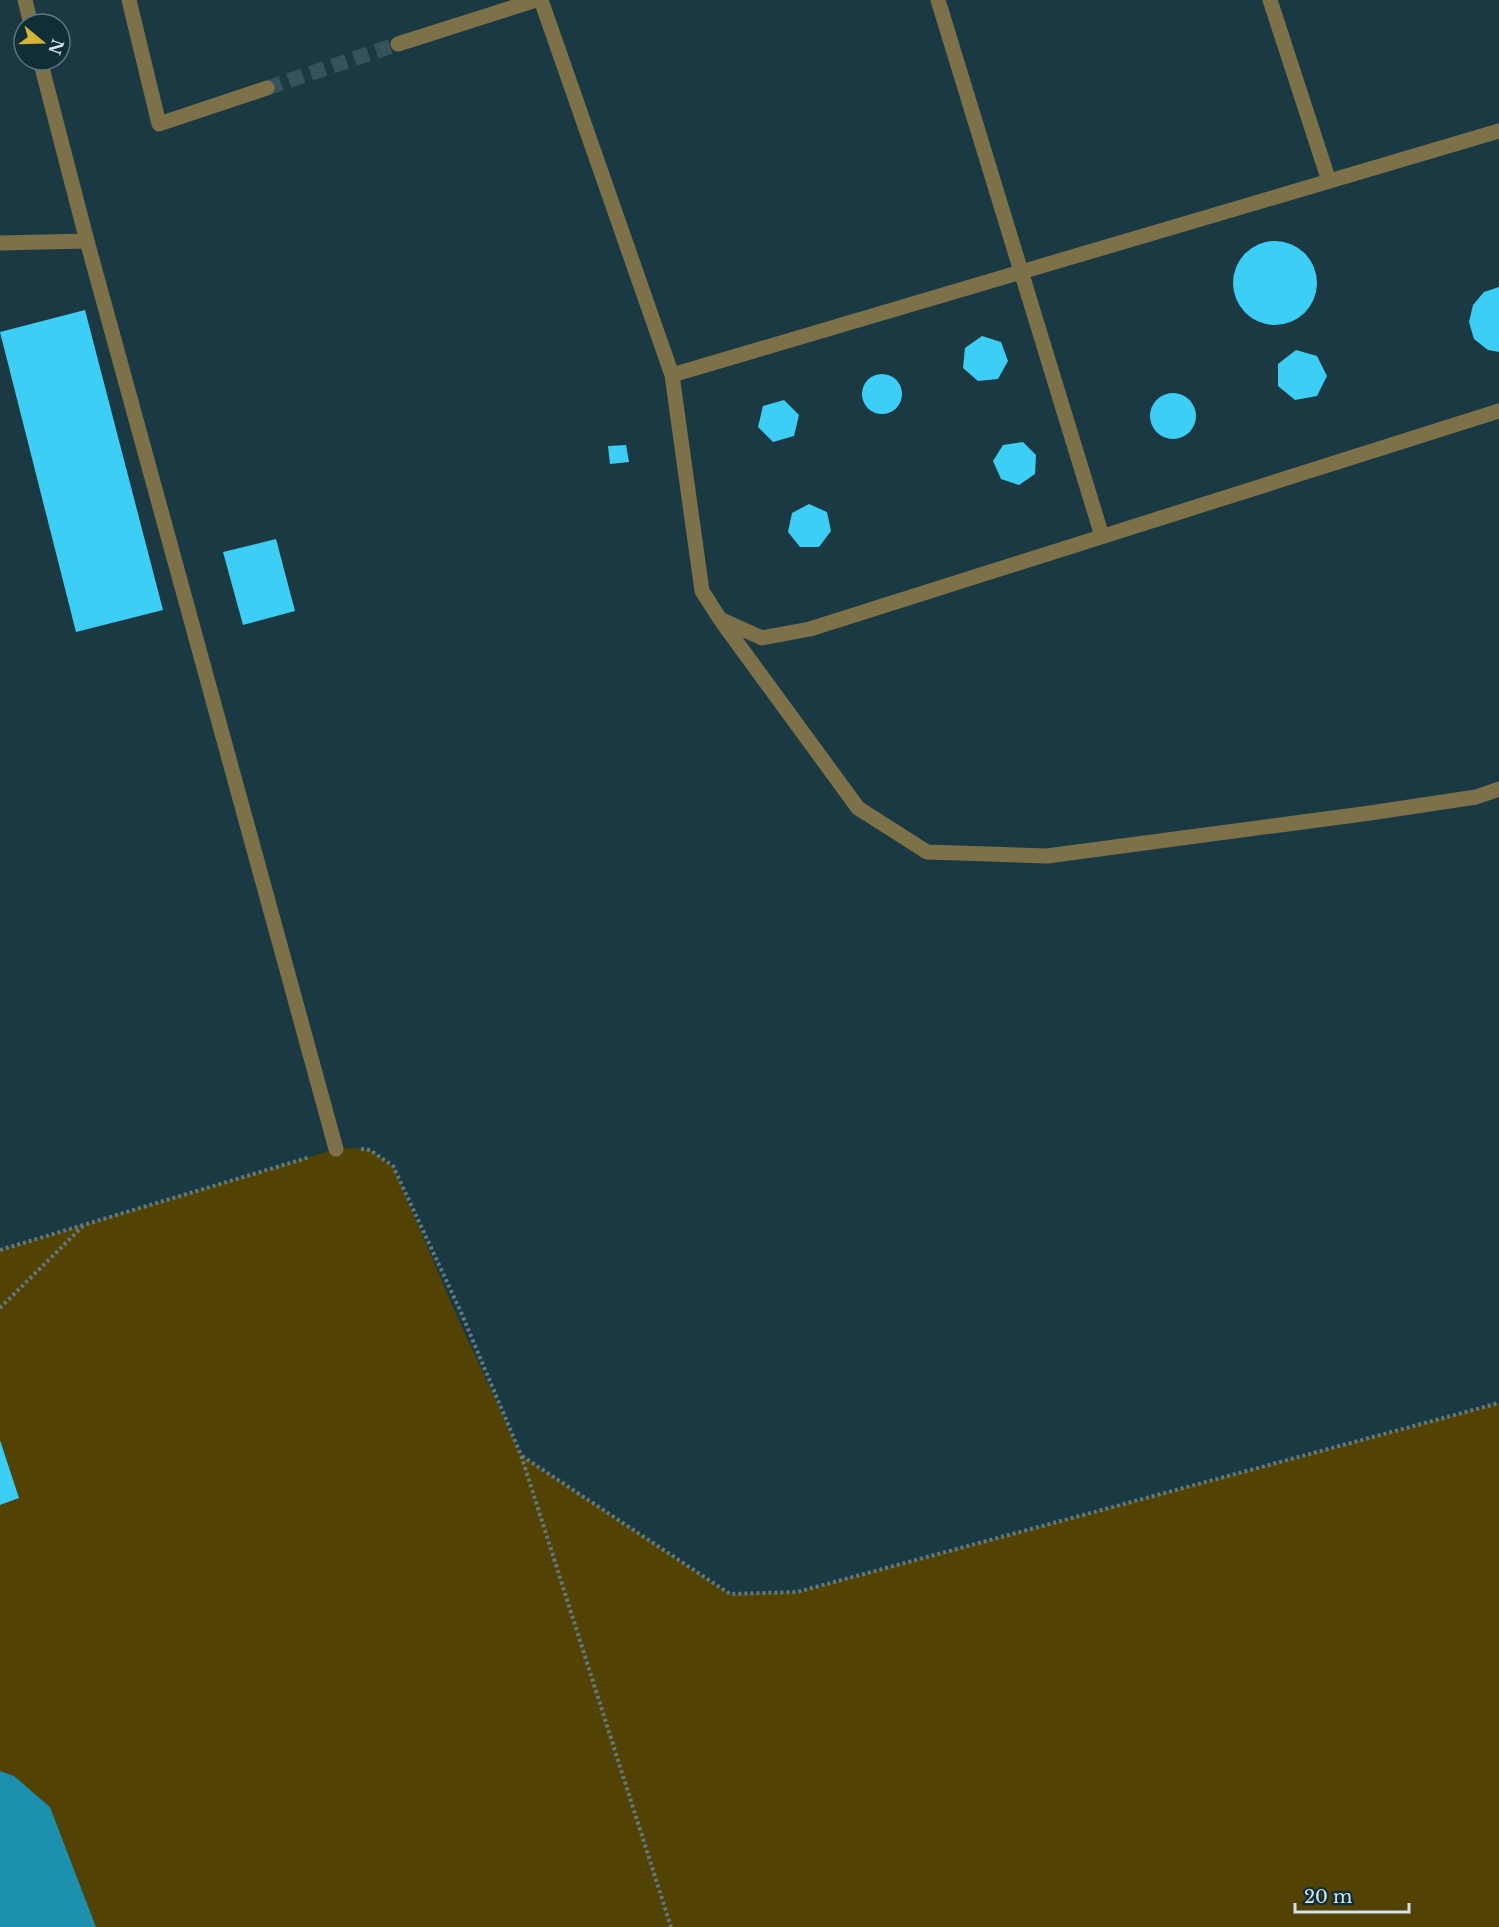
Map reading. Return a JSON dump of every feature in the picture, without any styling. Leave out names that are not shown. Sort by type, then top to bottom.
[{"type":"street","points":[[129,0],[159,124],[267,88]]},
{"type":"street","points":[[398,44],[536,0]]},
{"type":"street","points":[[541,0],[672,375],[702,591],[858,808],[927,852],[1047,856],[1394,810],[1476,797],[1499,789]]},
{"type":"street","points":[[938,0],[1102,536]]},
{"type":"street","points":[[1269,0],[1329,181]]},
{"type":"street","points":[[43,72],[87,241],[336,1149]]},
{"type":"street","points":[[672,375],[1499,131]]},
{"type":"street","points":[[0,243],[87,241]]},
{"type":"street","points":[[720,619],[762,638],[810,629],[1499,411]]},
{"type":"path","points":[[0,1250],[336,1149],[370,1150],[393,1166],[460,1310],[521,1455],[671,1927]]},
{"type":"path","points":[[0,1308],[83,1225]]},
{"type":"path","points":[[521,1455],[730,1594],[797,1592],[1499,1403]]},
{"type":"shaded area","points":[[336,1149],[370,1150],[393,1166],[455,1312],[521,1455],[730,1594],[797,1592],[1499,1403],[1499,1927],[96,1927],[50,1807],[14,1776],[0,1771],[0,1505],[19,1498],[0,1439],[0,1250]]},
{"type":"water","points":[[0,1771],[14,1776],[50,1807],[96,1927],[0,1927]]},
{"type":"building","points":[[1275,241],[1291,244],[1305,253],[1314,267],[1317,283],[1314,299],[1305,313],[1291,322],[1275,325],[1259,322],[1245,313],[1236,299],[1233,283],[1236,267],[1245,253],[1259,244]]},
{"type":"building","points":[[1499,287],[1499,352],[1488,350],[1474,339],[1469,322],[1473,305],[1484,292]]},
{"type":"building","points":[[85,310],[163,610],[76,632],[0,332]]},
{"type":"building","points":[[982,336],[1001,342],[1008,361],[998,379],[978,381],[963,368],[965,348]]},
{"type":"building","points":[[1296,350],[1317,356],[1327,376],[1317,396],[1295,400],[1278,386],[1278,364]]},
{"type":"building","points":[[882,374],[890,375],[896,380],[901,386],[901,402],[896,408],[890,413],[882,414],[874,413],[868,408],[863,402],[862,394],[863,386],[868,380],[874,375]]},
{"type":"building","points":[[1173,393],[1189,400],[1196,416],[1189,432],[1173,439],[1157,432],[1150,416],[1157,400]]},
{"type":"building","points":[[784,400],[799,415],[794,436],[773,442],[758,427],[763,406]]},
{"type":"building","points":[[1023,442],[1036,455],[1035,474],[1019,485],[1001,479],[993,461],[1003,445]]},
{"type":"building","points":[[626,445],[629,462],[610,464],[608,446]]},
{"type":"building","points":[[809,504],[827,512],[831,531],[819,547],[800,547],[788,532],[792,513]]},
{"type":"building","points":[[276,539],[295,611],[243,625],[223,552]]},
{"type":"building","points":[[0,1440],[19,1498],[0,1505]]},
{"type":"tunnel","points":[[267,88],[398,44]]}]
